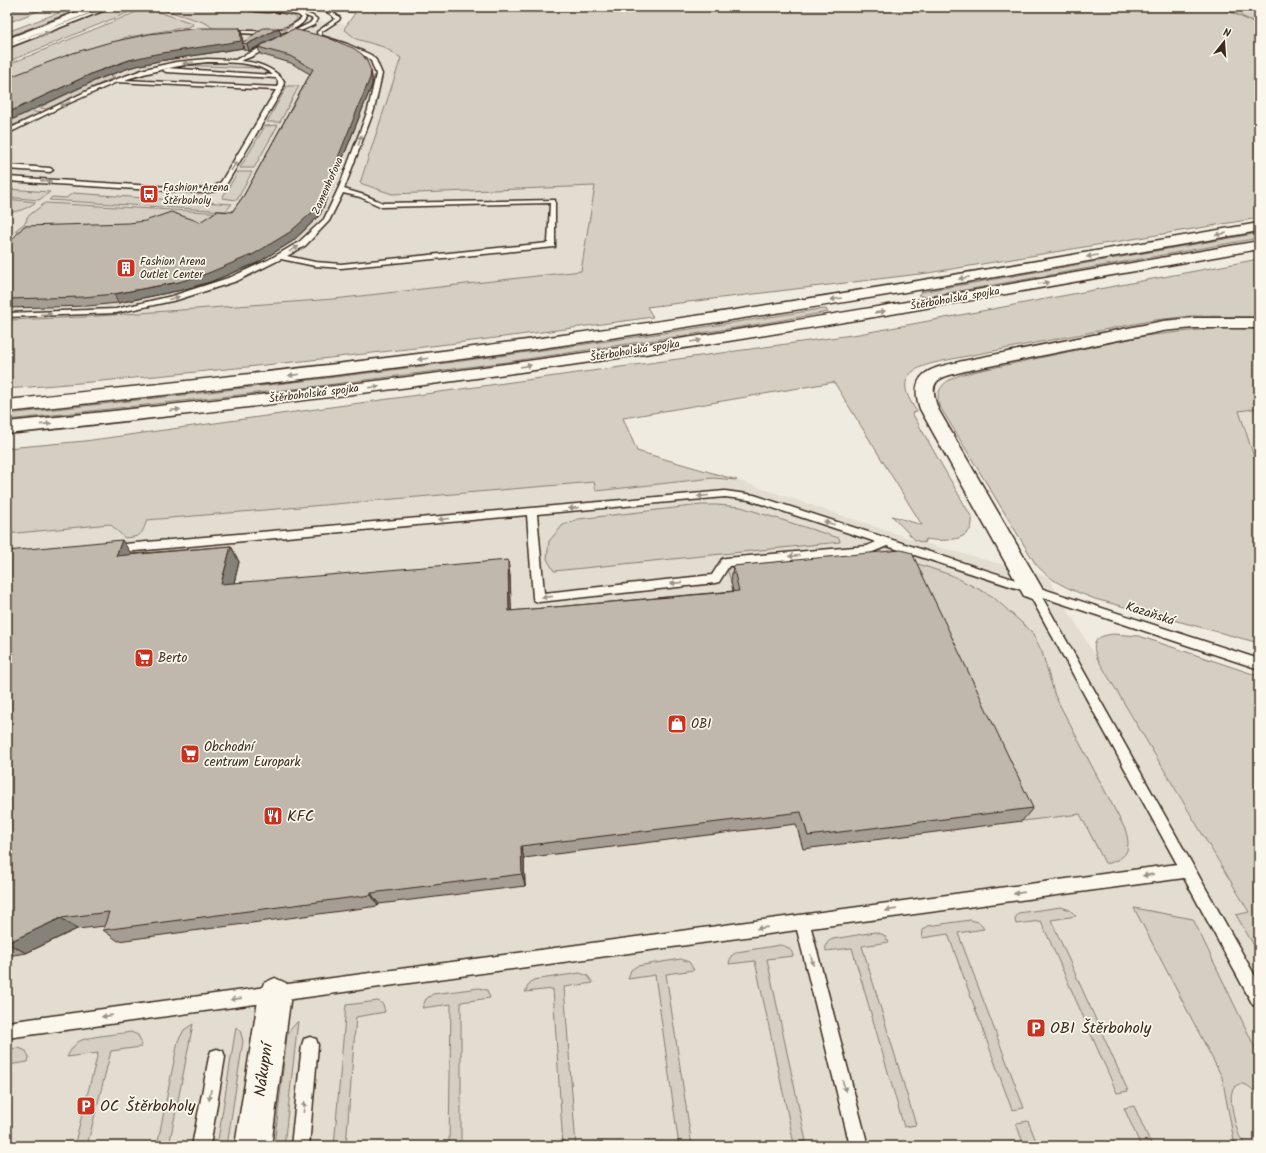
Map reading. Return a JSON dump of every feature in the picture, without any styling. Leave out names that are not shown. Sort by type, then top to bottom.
[{"type":"main road","points":[[7,42],[96,7]]},
{"type":"main road","points":[[246,7],[273,10]]},
{"type":"main road","name":"Štěrboholská spojka","points":[[7,406],[215,384],[462,354],[669,325],[953,280],[1259,228]]},
{"type":"main road","name":"Štěrboholská spojka","points":[[7,428],[263,400],[558,362],[824,321],[1259,245]]},
{"type":"main road","points":[[1137,267],[1259,251]]},
{"type":"main road","points":[[1032,590],[924,399],[923,391],[928,380],[939,372],[962,366],[1140,330],[1194,323],[1259,323]]},
{"type":"main road","points":[[7,395],[215,384]]},
{"type":"main road","name":"Nákupní","points":[[253,1146],[275,994]]},
{"type":"lane","points":[[7,47],[111,7]]},
{"type":"lane","points":[[284,7],[312,12],[324,17]]},
{"type":"lane","name":"Zamenhofova","points":[[7,315],[116,311],[174,298],[234,279],[281,257],[302,244],[327,220],[371,110],[379,74],[373,60],[369,56],[345,45],[323,39],[318,35],[322,29],[337,20],[338,18],[335,15],[323,11],[289,7]]},
{"type":"lane","points":[[218,31],[278,31],[290,28],[304,18],[299,14],[273,10]]},
{"type":"lane","points":[[273,10],[303,13],[314,18],[315,21],[312,24],[291,37],[318,25]]},
{"type":"lane","points":[[227,61],[248,57],[278,44],[257,61]]},
{"type":"lane","points":[[7,132],[114,80],[147,70],[193,62],[257,61],[273,72],[281,81],[280,89],[224,183],[219,187],[202,191],[7,179]]},
{"type":"lane","points":[[147,70],[278,77]]},
{"type":"lane","points":[[114,80],[280,89]]},
{"type":"lane","points":[[7,167],[50,170]]},
{"type":"lane","points":[[112,179],[171,183],[203,190],[219,187]]},
{"type":"lane","points":[[281,257],[315,264],[341,266],[552,245],[553,201],[382,205],[362,196],[340,190]]},
{"type":"lane","name":"Kazaňská","points":[[99,550],[725,494],[750,497],[1259,664]]},
{"type":"lane","points":[[532,512],[539,598],[715,579],[726,562],[868,550],[887,542]]},
{"type":"lane","points":[[1032,590],[1259,999]]},
{"type":"lane","points":[[7,1030],[1187,870]]},
{"type":"lane","points":[[802,922],[859,1146]]},
{"type":"lane","points":[[300,1146],[310,1045]]},
{"type":"lane","points":[[202,1146],[217,1057]]},
{"type":"shaded area","points":[[22,7],[49,7],[7,23],[7,12]]},
{"type":"shaded area","points":[[74,7],[84,7],[7,37],[7,32]]},
{"type":"shaded area","points":[[114,7],[142,7],[7,62],[7,49]]},
{"type":"shaded area","points":[[155,7],[226,7],[287,14],[296,17],[297,19],[291,24],[282,28],[270,30],[212,28],[203,22]]},
{"type":"shaded area","points":[[171,7],[346,24],[344,29],[356,39],[384,47],[401,58],[360,183],[392,194],[595,186],[581,271],[334,299],[84,317],[7,320],[7,80]]},
{"type":"shaded area","points":[[304,7],[1219,7],[1259,25],[1259,218],[928,273],[647,307],[653,317],[573,328],[250,367],[7,389],[7,320],[84,317],[334,299],[581,271],[595,186],[392,194],[360,183],[401,58],[384,47],[356,39],[344,29],[355,13]]},
{"type":"shaded area","points":[[1221,7],[1259,7],[1259,24]]},
{"type":"shaded area","points":[[146,8],[192,23],[193,25],[123,38],[7,80],[7,65]]},
{"type":"shaded area","points":[[200,63],[235,63],[257,68],[179,65]]},
{"type":"shaded area","points":[[108,75],[115,77],[47,109],[38,108]]},
{"type":"shaded area","points":[[287,86],[299,86],[280,122],[267,122]]},
{"type":"shaded area","points":[[31,111],[40,113],[7,128],[7,122]]},
{"type":"shaded area","points":[[278,125],[254,168],[240,168],[265,126]]},
{"type":"shaded area","points":[[238,172],[252,172],[237,200],[222,198]]},
{"type":"shaded area","points":[[7,189],[50,192],[39,200],[7,197]]},
{"type":"shaded area","points":[[73,193],[232,204],[226,211],[49,200],[52,197],[66,198]]},
{"type":"shaded area","points":[[7,199],[36,202],[22,210],[7,213]]},
{"type":"shaded area","points":[[45,203],[226,213],[215,222],[131,228],[15,231],[26,222],[27,217]]},
{"type":"shaded area","points":[[1259,233],[1259,238],[926,297],[918,295],[921,292]]},
{"type":"shaded area","points":[[1259,259],[1259,317],[1191,316],[1155,320],[929,364],[915,370],[909,375],[906,381],[906,389],[910,401],[917,412],[912,413],[972,518],[972,526],[968,532],[956,539],[926,539],[924,543],[915,540],[892,516],[922,525],[834,382],[623,418],[637,451],[737,480],[713,478],[596,491],[594,482],[147,520],[142,532],[138,536],[125,538],[110,524],[7,534],[7,448],[85,441],[859,334]]},
{"type":"shaded area","points":[[826,309],[828,312],[754,325],[507,362],[303,388],[7,420],[7,414],[313,380],[516,354]]},
{"type":"shaded area","points":[[1217,328],[1259,329],[1259,408],[1239,411],[1259,472],[1259,643],[1095,599],[1062,585],[1048,576],[1035,563],[939,405],[938,399],[940,389],[947,381],[963,374],[1144,336]]},
{"type":"shaded area","points":[[1259,408],[1259,472],[1239,411]]},
{"type":"shaded area","points":[[713,478],[737,480],[924,543],[1048,577],[1249,913],[1236,915],[1259,954],[1259,1146],[7,1146],[7,534],[110,524],[142,534],[147,520],[595,482],[597,491]]},
{"type":"shaded area","points":[[701,505],[741,507],[839,538],[840,542],[554,571],[547,559],[549,541],[563,525],[578,519]]},
{"type":"shaded area","points":[[865,554],[903,559],[951,575],[992,596],[1032,632],[1042,652],[1055,696],[1125,829],[1128,847],[1127,851],[1122,857],[1111,863],[1105,863],[1080,814],[1023,821],[906,569],[731,582],[727,568]]},
{"type":"shaded area","points":[[1113,634],[1139,636],[1259,676],[1259,954],[1236,915],[1249,912],[1097,658],[1094,647],[1096,640],[1103,636]]},
{"type":"shaded area","points":[[1061,907],[1070,910],[1076,916],[1051,920],[1128,1091],[1117,1093],[1041,921],[1016,924],[1015,919],[1018,913]]},
{"type":"shaded area","points":[[1134,908],[1193,919],[1259,1056],[1259,1098],[1253,1090],[1242,1084],[1235,1087],[1231,1096],[1233,1114],[1238,1133],[1242,1140],[1249,1146],[1235,1146],[1222,1077]]},
{"type":"shaded area","points":[[970,920],[979,922],[984,929],[958,933],[1024,1108],[1012,1110],[948,934],[922,938],[923,930],[928,926]]},
{"type":"shaded area","points":[[875,932],[884,935],[889,942],[862,946],[916,1125],[904,1127],[852,948],[826,951],[827,944],[833,939]]},
{"type":"shaded area","points":[[780,945],[789,948],[792,951],[793,956],[767,959],[806,1141],[794,1144],[755,961],[729,964],[731,956],[737,952]]},
{"type":"shaded area","points":[[681,959],[689,962],[694,970],[666,974],[692,1146],[679,1146],[655,975],[628,979],[631,970],[637,966]]},
{"type":"shaded area","points":[[580,973],[588,976],[593,983],[564,987],[576,1146],[563,1146],[553,989],[525,992],[533,980]]},
{"type":"shaded area","points":[[479,988],[487,990],[490,998],[461,1002],[461,1146],[449,1146],[451,1004],[422,1008],[426,999],[433,994]]},
{"type":"shaded area","points":[[378,1001],[383,1004],[385,1012],[356,1017],[346,1146],[334,1146],[346,1005]]},
{"type":"shaded area","points":[[298,1021],[284,1146],[274,1146],[287,1036]]},
{"type":"shaded area","points":[[193,1024],[169,1146],[157,1146],[178,1041],[184,1030]]},
{"type":"shaded area","points":[[236,1027],[240,1030],[243,1041],[227,1146],[217,1146]]},
{"type":"shaded area","points":[[131,1032],[138,1035],[141,1042],[141,1047],[111,1051],[87,1146],[74,1146],[98,1053],[67,1057],[70,1051],[78,1042],[82,1040]]},
{"type":"shaded area","points":[[19,1048],[26,1051],[29,1057],[28,1062],[7,1065],[7,1049]]},
{"type":"shaded area","points":[[1134,1106],[1152,1146],[1141,1146],[1124,1108]]},
{"type":"shaded area","points":[[1028,1121],[1038,1146],[1024,1146],[1016,1123]]},
{"type":"building","points":[[199,28],[240,28],[241,41],[156,54],[129,60],[93,73],[7,113],[7,78],[73,53],[107,43],[149,34]]},
{"type":"building","points":[[263,28],[279,28],[247,44],[242,43]]},
{"type":"building","points":[[293,29],[326,37],[353,48],[362,54],[371,71],[370,78],[318,207],[290,232],[254,254],[206,274],[179,282],[114,294],[84,297],[7,299],[7,245],[24,226],[129,223],[145,221],[171,212],[200,222],[217,211],[232,212],[244,195],[313,69],[290,56],[258,47]]},
{"type":"building","points":[[122,540],[116,556],[231,546],[221,584],[508,560],[509,611],[739,591],[733,566],[901,550],[912,553],[1033,808],[808,836],[801,812],[521,846],[522,874],[103,930],[109,912],[61,918],[7,943],[7,551]]},
{"type":"place","name":"Fashion Arena Štěrboholy","points":[[149,194]]},
{"type":"place","name":"Fashion Arena Outlet Center","points":[[126,268]]},
{"type":"place","name":"Berto","points":[[144,658]]},
{"type":"place","name":"OBI","points":[[677,724]]},
{"type":"place","name":"Obchodní centrum Europark","points":[[190,754]]},
{"type":"place","name":"KFC","points":[[273,816]]},
{"type":"place","name":"OBI Štěrboholy","points":[[1036,1028]]},
{"type":"place","name":"OC Štěrboholy","points":[[86,1106]]}]
